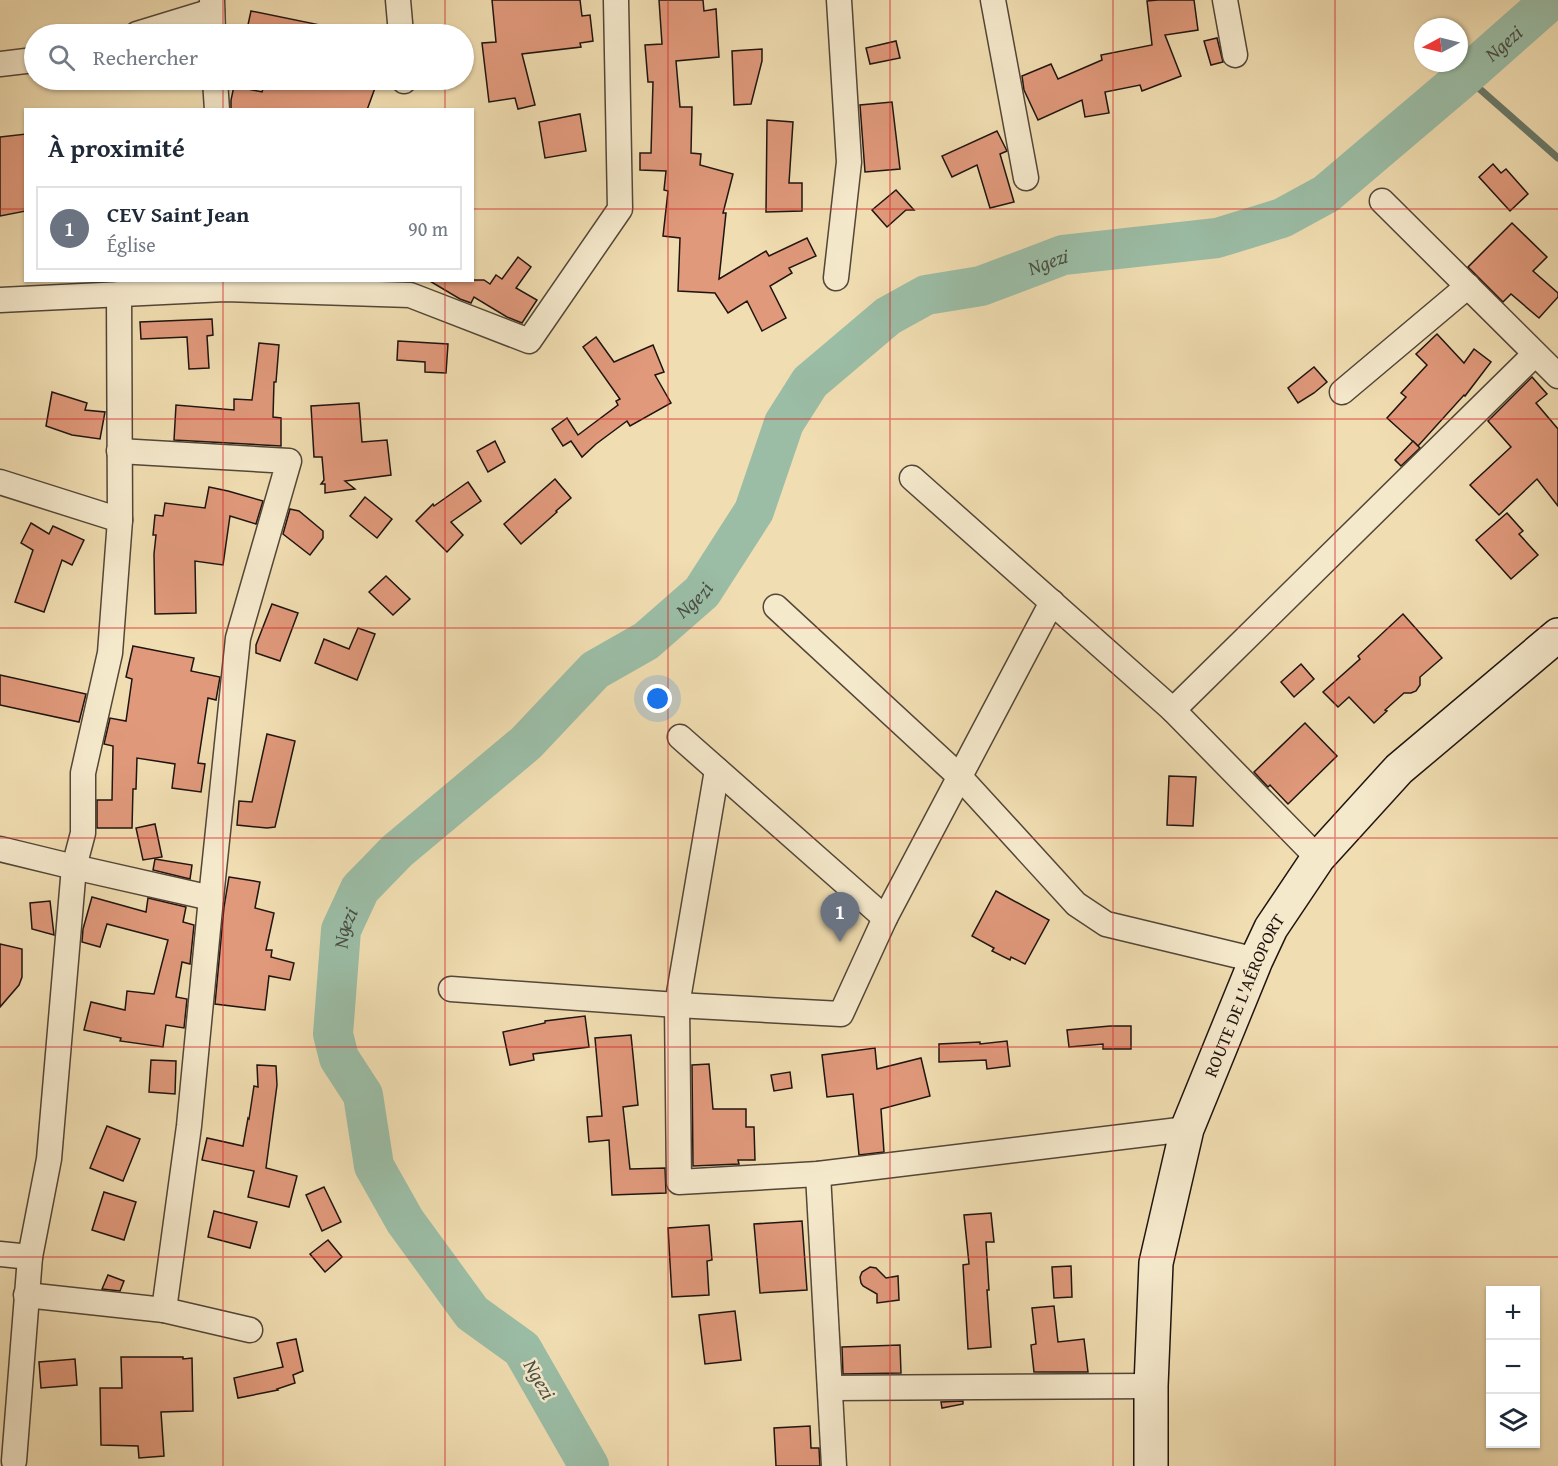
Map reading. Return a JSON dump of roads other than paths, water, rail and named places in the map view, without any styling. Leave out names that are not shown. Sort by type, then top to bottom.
[{"type":"street","points":[[398,0],[400,24]]},
{"type":"street","points":[[0,300],[119,294],[224,285],[410,295],[529,341],[620,208],[616,0]]},
{"type":"street","points":[[836,278],[849,162],[839,0]]},
{"type":"street","points":[[993,0],[1026,178]]},
{"type":"street","points":[[1225,0],[1235,55]]},
{"type":"street","points":[[176,24],[212,15]]},
{"type":"street","points":[[0,64],[24,61]]},
{"type":"street","points":[[215,90],[216,108]]},
{"type":"street","points":[[1382,201],[1558,376]]},
{"type":"street","points":[[1342,392],[1468,286]]},
{"type":"street","points":[[14,1461],[30,1257],[49,1159],[74,867],[83,833],[83,773],[110,653],[120,520],[119,294]]},
{"type":"street","points":[[1173,710],[1535,354]]},
{"type":"street","points":[[119,451],[289,461],[238,638],[189,1126],[164,1310]]},
{"type":"street","points":[[912,478],[1173,710],[1318,858]]},
{"type":"street","points":[[0,482],[120,520]]},
{"type":"street","points":[[451,989],[841,1014],[885,918],[1052,602]]},
{"type":"street","points":[[776,607],[959,776],[1076,904],[1106,924],[1256,960]]},
{"type":"street","name":"ROUTE DE L'AÉROPORT","points":[[1151,1466],[1151,1386],[1156,1263],[1187,1129],[1271,928],[1318,858],[1399,769],[1558,635]]},
{"type":"street","points":[[680,736],[885,918]]},
{"type":"street","points":[[717,770],[677,1005],[679,1182],[818,1174],[1187,1129]]},
{"type":"street","points":[[0,849],[211,898]]},
{"type":"street","points":[[818,1174],[834,1466]]},
{"type":"street","points":[[0,1254],[30,1257]]},
{"type":"street","points":[[26,1295],[164,1310],[250,1330]]},
{"type":"street","points":[[831,1388],[1151,1386]]},
{"type":"waterway","name":"Ngezi","points":[[589,1466],[522,1349],[472,1313],[405,1221],[374,1166],[363,1095],[339,1058],[333,1034],[341,930],[360,889],[397,851],[526,743],[595,670],[646,641],[702,592],[754,511],[784,423],[810,382],[888,316],[926,295],[981,286],[1063,255],[1217,238],[1282,218],[1326,194],[1551,0]]},
{"type":"waterway","points":[[1465,76],[1558,158]]},
{"type":"place","name":"CEV Saint Jean","points":[[840,942]]}]
